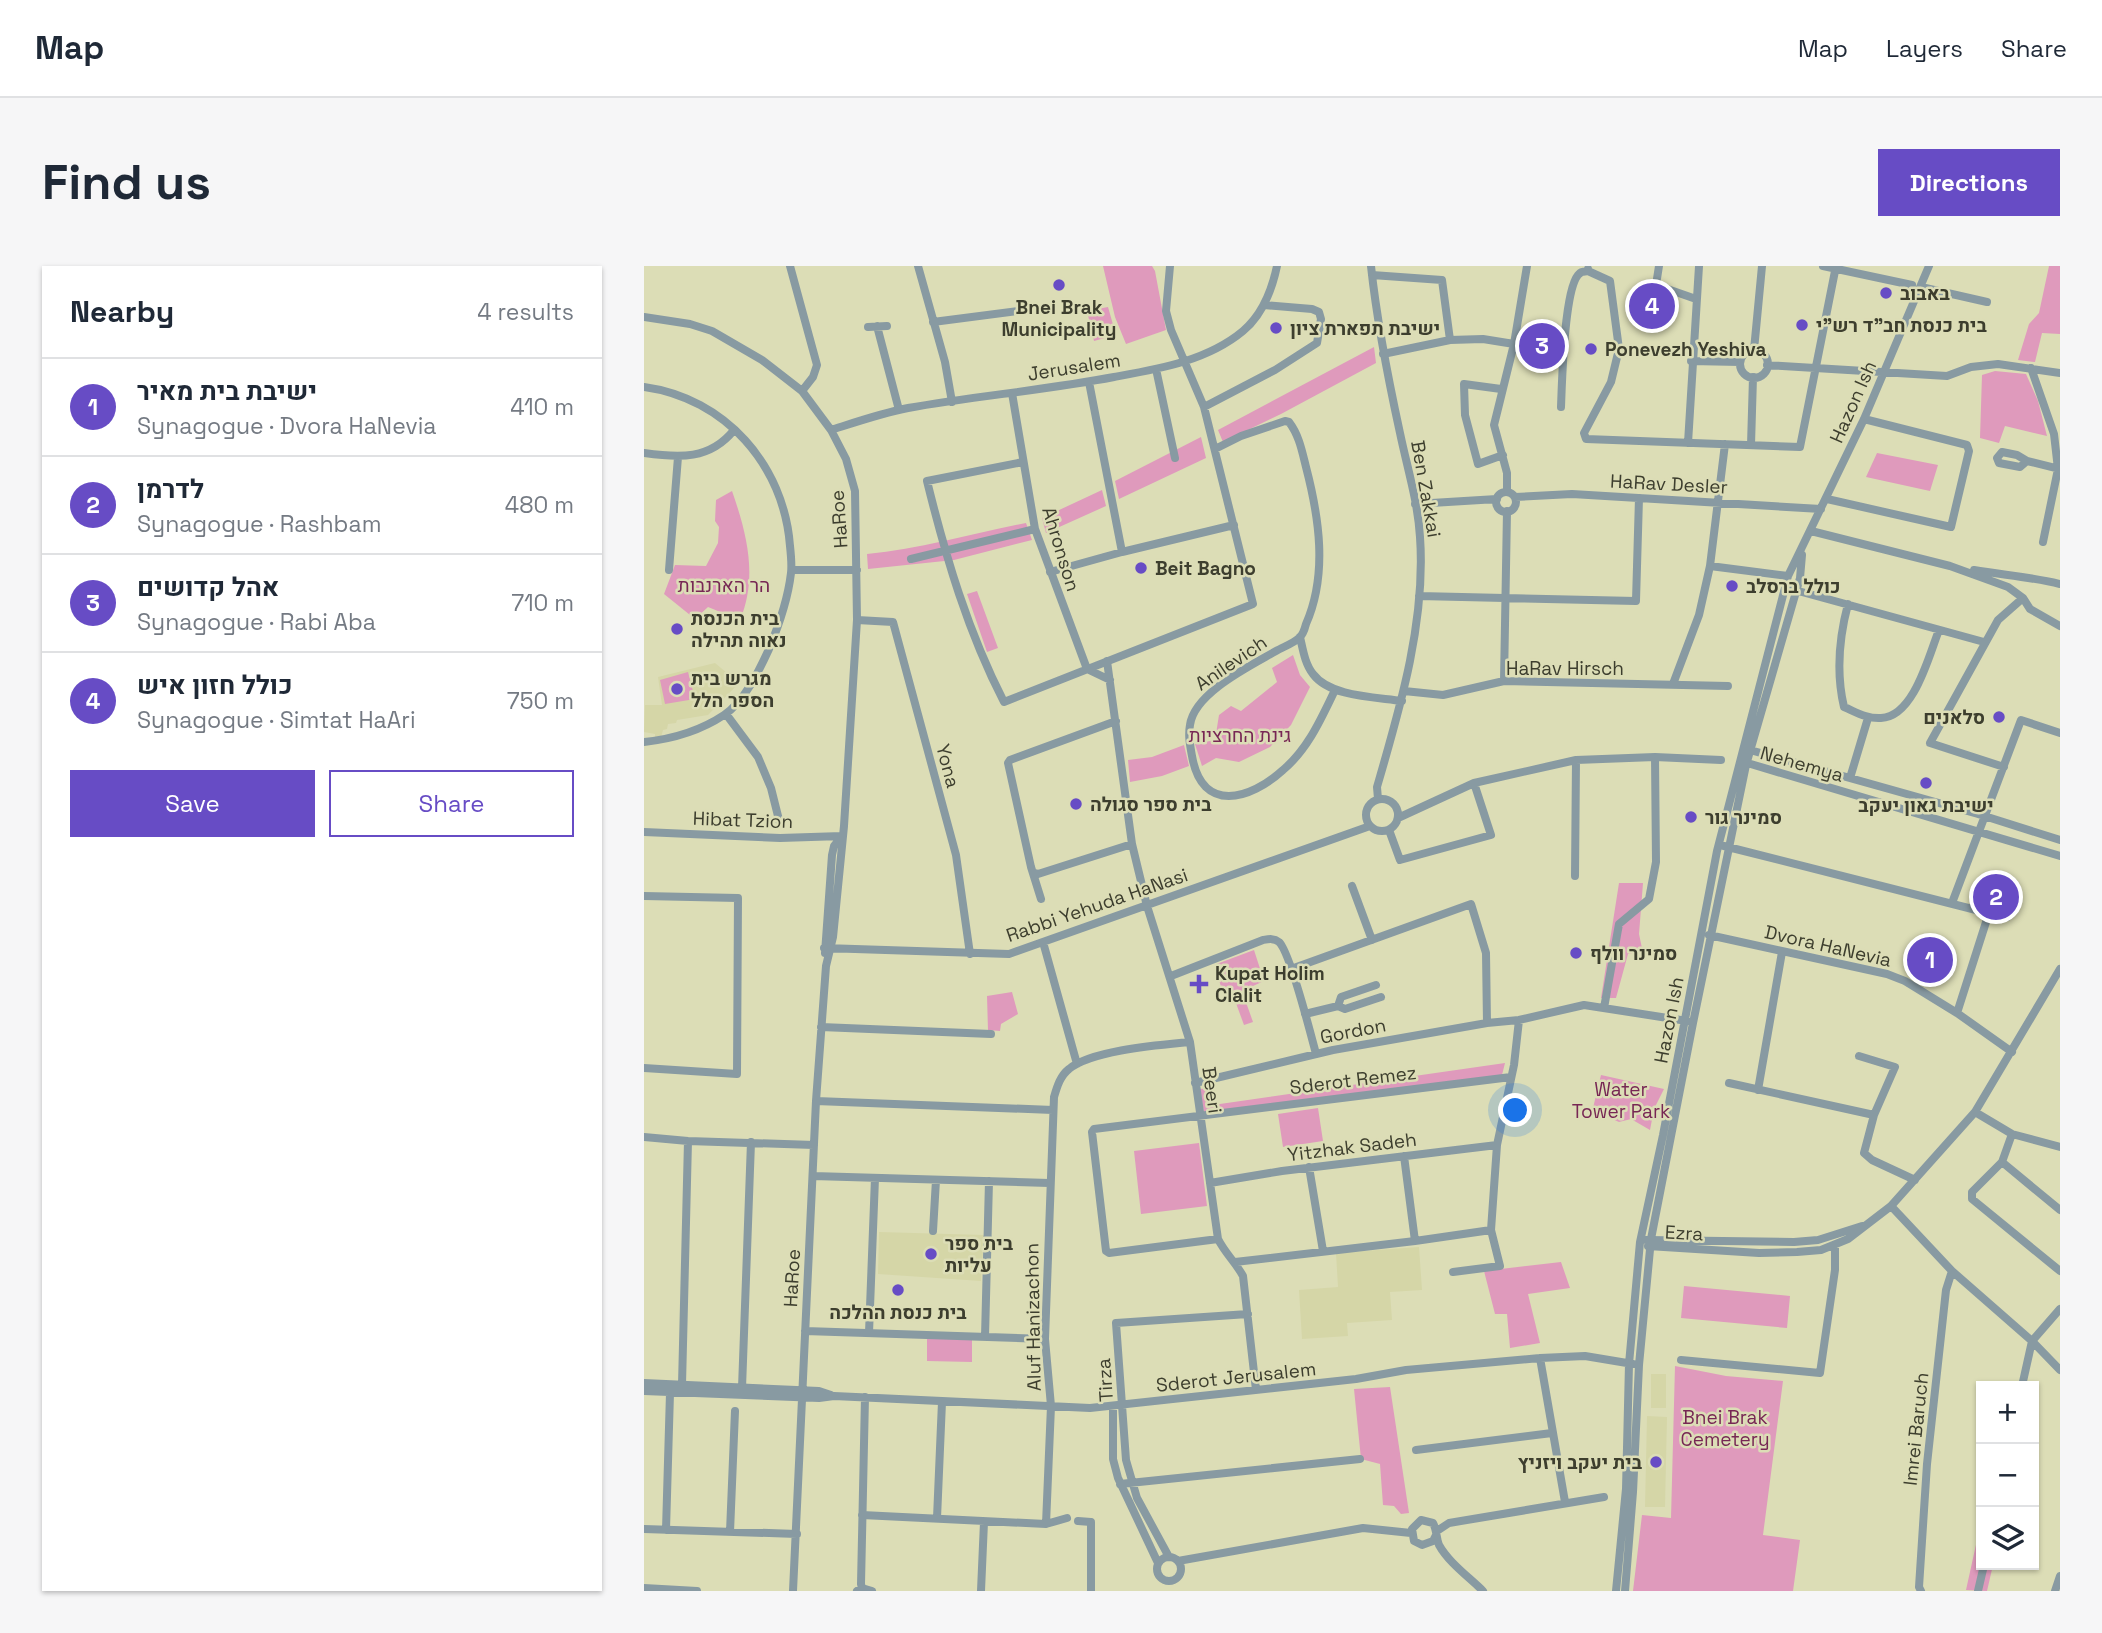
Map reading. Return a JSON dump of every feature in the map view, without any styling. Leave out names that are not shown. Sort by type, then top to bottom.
[{"type":"street","points":[[790,266],[817,365],[813,377],[802,391]]},
{"type":"street","points":[[918,266],[945,362],[952,402]]},
{"type":"street","points":[[1023,462],[927,481],[945,553],[983,661],[1004,702],[1253,604],[1204,407],[1171,330],[1166,311],[1170,266]]},
{"type":"street","name":"Jerusalem","points":[[831,430],[899,410],[1089,382],[1186,361],[1218,347],[1243,330],[1264,305],[1274,282],[1277,266]]},
{"type":"street","points":[[1507,511],[1515,506],[1494,425],[1514,344],[1527,266]]},
{"type":"street","points":[[1659,266],[1656,285],[1696,299]]},
{"type":"street","points":[[1688,443],[1699,266]]},
{"type":"street","points":[[1754,350],[1762,266]]},
{"type":"street","points":[[1823,266],[1912,285]]},
{"type":"street","name":"Hazon Ish","points":[[1625,1591],[1639,1365],[1651,1243],[1718,844],[1788,576],[1864,419],[1929,266]]},
{"type":"street","points":[[1561,407],[1565,336],[1572,291],[1577,276],[1588,268],[1610,281],[1619,349],[1611,382],[1584,433],[1586,439],[1800,447],[1836,267]]},
{"type":"street","points":[[1371,271],[1442,280],[1450,340]]},
{"type":"street","name":"Ben Zakkai","points":[[1371,271],[1383,354],[1420,537],[1419,596],[1404,691],[1377,788],[1378,799]]},
{"type":"street","points":[[1921,287],[1987,302]]},
{"type":"street","points":[[1204,407],[1275,370],[1317,344],[1321,319],[1319,312],[1264,305]]},
{"type":"street","points":[[933,321],[1034,309]]},
{"type":"street","name":"HaRoe","points":[[644,317],[690,324],[712,331],[762,360],[802,391],[831,430],[846,459],[855,491],[857,620],[833,937],[827,949]]},
{"type":"street","points":[[887,326],[873,327],[899,410]]},
{"type":"street","points":[[1383,354],[1450,340],[1483,339],[1514,344]]},
{"type":"street","points":[[1754,377],[1742,371],[1740,362],[1746,352],[1754,350],[1762,353],[1768,365]]},
{"type":"street","points":[[1691,361],[1740,362]]},
{"type":"street","points":[[1768,365],[1947,376],[1971,367],[1998,364],[2060,373]]},
{"type":"street","points":[[1754,377],[1764,372],[1768,365]]},
{"type":"street","points":[[2031,368],[2054,434],[2059,469],[2043,542]]},
{"type":"street","points":[[1156,369],[1175,458]]},
{"type":"street","points":[[1751,445],[1754,377]]},
{"type":"street","points":[[1089,382],[1122,552]]},
{"type":"street","points":[[1501,389],[1464,384],[1465,415],[1478,464],[1503,455]]},
{"type":"street","points":[[644,387],[694,401],[734,430],[764,462],[786,512],[792,570],[777,629],[764,660],[749,687],[726,714],[682,735],[644,742]]},
{"type":"street","name":"Ahronson","points":[[1012,393],[1035,529],[1087,669]]},
{"type":"street","points":[[1827,499],[1951,527],[1969,451],[1967,445],[1864,419]]},
{"type":"street","points":[[1215,449],[1241,436],[1285,421],[1292,426],[1300,444],[1312,489],[1319,537],[1317,590],[1311,614],[1300,638],[1306,662],[1312,674],[1324,685],[1335,690],[1402,701]]},
{"type":"street","points":[[644,453],[678,457],[697,455],[712,450],[734,430]]},
{"type":"street","points":[[1673,684],[1699,615],[1710,566],[1725,444]]},
{"type":"street","points":[[669,570],[678,457]]},
{"type":"street","points":[[2027,461],[2059,469]]},
{"type":"street","points":[[1415,505],[1497,499],[1501,494],[1511,494]]},
{"type":"street","name":"HaRav Desler","points":[[1511,494],[1572,494],[1821,509]]},
{"type":"street","points":[[1419,596],[1636,601],[1639,498]]},
{"type":"street","points":[[1497,499],[1499,508],[1507,511]]},
{"type":"street","points":[[1504,681],[1507,511]]},
{"type":"street","points":[[1051,572],[1234,525]]},
{"type":"street","points":[[911,559],[945,553],[1035,529]]},
{"type":"street","points":[[1811,531],[1950,566],[2060,584]]},
{"type":"street","name":"Hazon Ish","points":[[1616,1591],[1626,1489],[1629,1364],[1640,1242],[1689,1022],[1712,936],[1746,765],[1800,578],[1802,550]]},
{"type":"street","points":[[1710,566],[1788,576]]},
{"type":"street","points":[[1950,566],[2008,587],[2020,596],[2030,609],[2060,626]]},
{"type":"street","points":[[792,570],[857,570]]},
{"type":"street","points":[[2004,767],[1930,743],[1984,642],[1998,620],[2020,596],[2024,577]]},
{"type":"street","points":[[1784,587],[1984,642]]},
{"type":"street","points":[[1848,604],[1840,635],[1841,695],[1844,707],[1868,718],[1884,719],[1892,715],[1914,694],[1939,629]]},
{"type":"street","name":"Yona","points":[[857,620],[892,622],[956,855],[970,954]]},
{"type":"street","name":"Anilevich","points":[[1300,638],[1212,691],[1195,708],[1188,736],[1199,780],[1210,793],[1227,795],[1247,793],[1261,787],[1296,757],[1309,739],[1335,690]]},
{"type":"street","name":"Beeri","points":[[1107,661],[1132,844],[1147,906],[1190,1042],[1218,1240]]},
{"type":"street","points":[[1087,669],[1110,680]]},
{"type":"street","name":"HaRav Hirsch","points":[[1404,691],[1443,695],[1504,681],[1728,686]]},
{"type":"street","points":[[726,714],[758,757],[771,788],[779,820]]},
{"type":"street","points":[[1850,778],[1868,718]]},
{"type":"street","points":[[1952,903],[2021,720],[2060,733]]},
{"type":"street","points":[[1041,899],[1008,763],[1116,721]]},
{"type":"street","name":"Nehemya","points":[[2060,840],[1750,750],[1739,758],[1746,765],[1978,830],[2060,856]]},
{"type":"street","points":[[1398,818],[1393,803],[1388,800],[1378,799],[1368,805],[1366,810],[1370,826],[1379,831],[1389,830],[1398,818],[1474,783],[1576,760],[1655,757],[1721,760]]},
{"type":"street","points":[[1604,1008],[1619,924],[1649,899],[1656,862],[1655,757]]},
{"type":"street","points":[[1575,876],[1576,760]]},
{"type":"street","points":[[1389,830],[1400,860],[1491,835],[1474,783]]},
{"type":"street","name":"Rabbi Yehuda HaNasi","points":[[827,949],[1009,954],[1370,826]]},
{"type":"street","name":"Hibat Tzion","points":[[644,832],[780,838],[842,836]]},
{"type":"street","points":[[820,837],[834,846],[842,836]]},
{"type":"street","points":[[1034,873],[1132,844]]},
{"type":"street","points":[[1718,844],[2007,917]]},
{"type":"street","name":"HaRoe","points":[[793,1591],[816,1101],[834,846]]},
{"type":"street","points":[[1352,886],[1372,940]]},
{"type":"street","points":[[644,896],[738,898],[737,1074],[644,1068]]},
{"type":"street","points":[[1291,969],[1471,904],[1486,953],[1487,1023]]},
{"type":"street","points":[[1957,1013],[1987,919],[1984,912]]},
{"type":"street","name":"Dvora HaNevia","points":[[1701,934],[1887,974],[1905,981],[1957,1013],[2012,1052]]},
{"type":"street","points":[[833,937],[837,946],[842,949]]},
{"type":"street","points":[[1171,976],[1270,938],[1281,944],[1291,969],[1316,1054]]},
{"type":"street","points":[[1043,942],[1077,1063],[1136,1046],[1190,1042]]},
{"type":"street","points":[[1758,1090],[1782,952]]},
{"type":"street","name":"Ezra","points":[[1640,1242],[1759,1254],[1821,1250],[1848,1240],[1891,1206],[1975,1112],[2060,969]]},
{"type":"street","points":[[1338,1006],[1341,997],[1376,985]]},
{"type":"street","points":[[1305,1014],[1338,1006],[1345,1009],[1381,997]]},
{"type":"street","name":"Gordon","points":[[1195,1083],[1316,1054],[1487,1023],[1520,1020],[1584,1005],[1689,1022]]},
{"type":"street","points":[[1453,1272],[1500,1266],[1491,1230],[1497,1145],[1520,1020]]},
{"type":"street","points":[[821,1027],[991,1034]]},
{"type":"street","points":[[1859,1056],[1895,1067],[1874,1115],[1864,1153],[1872,1160],[1915,1180]]},
{"type":"street","name":"Aluf Hanizachon","points":[[1046,1524],[1051,1406],[1045,1339],[1052,1110],[1058,1083],[1066,1071],[1077,1063]]},
{"type":"street","name":"Sderot Remez","points":[[1218,1240],[1110,1253],[1106,1251],[1092,1132],[1094,1129],[1511,1077]]},
{"type":"street","points":[[1729,1083],[1874,1115]]},
{"type":"street","points":[[816,1101],[1052,1110]]},
{"type":"street","points":[[1975,1112],[2012,1134],[2060,1147]]},
{"type":"street","points":[[2012,1134],[2002,1162],[1972,1192],[1972,1199],[2060,1270]]},
{"type":"street","points":[[644,1137],[814,1145]]},
{"type":"street","points":[[682,1385],[688,1141]]},
{"type":"street","points":[[742,1388],[751,1142]]},
{"type":"street","name":"Yitzhak Sadeh","points":[[1210,1183],[1309,1167],[1497,1145]]},
{"type":"street","points":[[1404,1156],[1415,1241]]},
{"type":"street","points":[[2002,1162],[2060,1210]]},
{"type":"street","points":[[1309,1167],[1323,1251]]},
{"type":"street","points":[[813,1176],[1049,1183]]},
{"type":"street","points":[[869,1333],[875,1178]]},
{"type":"street","points":[[933,1231],[936,1180]]},
{"type":"street","points":[[985,1337],[989,1181]]},
{"type":"street","points":[[1891,1206],[1952,1271],[2032,1341],[2060,1370]]},
{"type":"street","name":"Ezra","points":[[1651,1243],[1818,1240],[1871,1223]]},
{"type":"street","points":[[1236,1262],[1491,1230]]},
{"type":"street","points":[[1218,1240],[1236,1262],[1243,1276],[1256,1390]]},
{"type":"street","points":[[1681,1360],[1820,1373],[1835,1270],[1835,1245]]},
{"type":"street","name":"Imrei Baruch","points":[[1921,1591],[1919,1587],[1927,1464],[1946,1290],[1952,1271]]},
{"type":"street","points":[[2023,1381],[2032,1341],[2060,1309]]},
{"type":"street","name":"Tirza","points":[[1169,1557],[1136,1498],[1126,1460],[1116,1323],[1248,1314]]},
{"type":"street","points":[[805,1331],[1045,1339]]},
{"type":"street","name":"Sderot Jerusalem","points":[[644,1391],[803,1394],[819,1391],[834,1396],[1098,1407],[1356,1379],[1406,1370],[1540,1358],[1585,1356],[1639,1365]]},
{"type":"street","points":[[1540,1358],[1565,1502]]},
{"type":"street","name":"Sderot Jerusalem","points":[[644,1384],[742,1388],[803,1394]]},
{"type":"street","points":[[666,1530],[670,1393]]},
{"type":"street","points":[[865,1397],[860,1589],[872,1591]]},
{"type":"street","points":[[936,1518],[942,1402]]},
{"type":"street","name":"Tirza","points":[[1113,1406],[1113,1459],[1120,1484],[1158,1563]]},
{"type":"street","points":[[1098,1407],[1113,1429]]},
{"type":"street","points":[[730,1532],[735,1411]]},
{"type":"street","points":[[1416,1450],[1552,1433]]},
{"type":"street","points":[[1120,1484],[1360,1459]]},
{"type":"street","points":[[1483,1591],[1453,1563],[1439,1545],[1437,1533],[1429,1521],[1421,1520],[1414,1525],[1411,1533],[1415,1541],[1422,1545],[1433,1541],[1437,1533],[1449,1523],[1604,1497]]},
{"type":"street","points":[[862,1515],[1046,1524],[1067,1518]]},
{"type":"street","points":[[1077,1521],[1091,1522],[1091,1591]]},
{"type":"street","points":[[981,1591],[984,1522]]},
{"type":"street","points":[[1178,1561],[1181,1573],[1176,1580],[1168,1582],[1158,1576],[1156,1569],[1162,1558],[1169,1557],[1178,1561],[1363,1528],[1411,1533]]},
{"type":"street","points":[[644,1529],[797,1534]]},
{"type":"street","points":[[1978,1591],[1983,1570]]},
{"type":"street","points":[[2055,1591],[2060,1576]]},
{"type":"street","points":[[644,1588],[697,1591]]},
{"type":"shaded area","points":[[715,663],[739,683],[708,715],[668,724],[661,737],[644,732],[645,705],[662,705],[658,677]]},
{"type":"shaded area","name":"בית ספר עליות","points":[[879,1232],[984,1235],[981,1281],[878,1274]]},
{"type":"shaded area","points":[[1419,1247],[1422,1290],[1390,1292],[1392,1320],[1347,1323],[1348,1336],[1302,1339],[1299,1290],[1338,1287],[1336,1253]]},
{"type":"shaded area","points":[[1651,1374],[1666,1374],[1666,1408],[1651,1408]]},
{"type":"shaded area","name":"בית יעקב ויזניץ","points":[[1647,1416],[1667,1417],[1665,1507],[1645,1507]]},
{"type":"green space","points":[[1103,266],[1152,266],[1166,330],[1126,344],[1115,317]]},
{"type":"green space","points":[[2049,266],[2060,266],[2060,334],[2042,333],[2035,362],[2018,360],[2029,324],[2039,313]]},
{"type":"green space","points":[[1108,307],[1116,335],[1094,341],[1087,311]]},
{"type":"green space","points":[[1374,347],[1376,363],[1223,442],[1218,430]]},
{"type":"green space","points":[[1995,371],[2026,374],[2038,401],[2047,436],[2005,426],[1999,443],[1980,438],[1982,375]]},
{"type":"green space","points":[[1201,437],[1206,458],[1119,499],[1115,481]]},
{"type":"green space","points":[[1877,453],[1938,465],[1930,491],[1866,477]]},
{"type":"green space","points":[[1102,490],[1106,506],[1046,533],[1042,518]]},
{"type":"green space","name":"הר הארנבות","points":[[732,491],[746,539],[748,556],[745,604],[740,620],[708,607],[695,619],[664,594],[675,565],[706,566],[718,543],[716,500]]},
{"type":"green space","points":[[1026,523],[1032,540],[954,560],[868,569],[867,554],[927,545]]},
{"type":"green space","points":[[977,591],[998,648],[987,652],[967,594]]},
{"type":"green space","name":"גינת החרציות","points":[[1293,655],[1300,675],[1310,687],[1291,725],[1270,747],[1239,762],[1216,758],[1202,766],[1195,744],[1215,740],[1219,715],[1231,706],[1241,711],[1277,682],[1272,668]]},
{"type":"green space","name":"מגרש בית הספר הלל","points":[[688,672],[695,699],[665,704],[660,680]]},
{"type":"green space","points":[[1184,745],[1189,766],[1162,776],[1130,782],[1128,760],[1152,757]]},
{"type":"green space","points":[[1619,883],[1643,883],[1639,934],[1643,953],[1628,954],[1616,998],[1601,998]]},
{"type":"green space","points":[[1254,950],[1264,981],[1242,991],[1253,1022],[1244,1025],[1233,995],[1225,999],[1214,965]]},
{"type":"green space","points":[[1012,992],[1018,1014],[1001,1024],[1000,1031],[988,1030],[987,996]]},
{"type":"green space","points":[[1505,1063],[1502,1075],[1204,1113],[1200,1089],[1210,1088],[1213,1105]]},
{"type":"green space","name":"Water Tower Park","points":[[1601,1075],[1664,1089],[1654,1109],[1650,1130],[1631,1119],[1619,1122],[1599,1113],[1593,1116]]},
{"type":"green space","points":[[1318,1108],[1323,1141],[1283,1147],[1278,1114]]},
{"type":"green space","points":[[1199,1143],[1207,1206],[1141,1214],[1134,1151]]},
{"type":"green space","points":[[1561,1262],[1570,1288],[1528,1294],[1540,1343],[1510,1348],[1507,1314],[1495,1314],[1484,1271]]},
{"type":"green space","points":[[1684,1286],[1790,1296],[1787,1328],[1681,1318]]},
{"type":"green space","points":[[927,1337],[972,1338],[972,1362],[927,1361]]},
{"type":"green space","name":"Bnei Brak Cemetery","points":[[1675,1366],[1726,1376],[1783,1381],[1763,1535],[1800,1540],[1793,1591],[1633,1591],[1642,1515],[1671,1518]]},
{"type":"green space","points":[[1390,1387],[1409,1513],[1401,1514],[1394,1506],[1383,1505],[1380,1464],[1361,1459],[1354,1389]]},
{"type":"green space","points":[[1976,1545],[1976,1570],[1992,1570],[1987,1591],[1966,1590]]},
{"type":"place","name":"Bnei Brak Municipality","points":[[1059,285]]},
{"type":"place","name":"באבוב","points":[[1886,293]]},
{"type":"place","name":"כולל חזון איש","points":[[1652,306]]},
{"type":"place","name":"בית כנסת חב\"ד רש\"י","points":[[1802,325]]},
{"type":"place","name":"ישיבת תפארת ציון","points":[[1276,328]]},
{"type":"place","name":"אהל קדושים","points":[[1542,346]]},
{"type":"place","name":"Ponevezh Yeshiva","points":[[1591,349]]},
{"type":"place","name":"Beit Bagno","points":[[1141,568]]},
{"type":"place","name":"כולל ברסלב","points":[[1732,586]]},
{"type":"place","name":"בית הכנסת נאוה תהילה","points":[[677,629]]},
{"type":"place","name":"מגרש בית הספר הלל","points":[[677,689]]},
{"type":"place","name":"סלאנים","points":[[1999,717]]},
{"type":"place","name":"ישיבת גאון יעקב","points":[[1926,783]]},
{"type":"place","name":"בית ספר סגולה","points":[[1076,804]]},
{"type":"place","name":"סמינר גור","points":[[1691,817]]},
{"type":"place","name":"לדרמן","points":[[1996,897]]},
{"type":"place","name":"סמינר וולף","points":[[1576,953]]},
{"type":"place","name":"ישיבת בית מאיר","points":[[1930,960]]},
{"type":"place","name":"Kupat Holim Clalit","points":[[1199,984]]},
{"type":"place","name":"בית ספר עליות","points":[[931,1254]]},
{"type":"place","name":"בית כנסת ההלכה","points":[[898,1290]]},
{"type":"place","name":"בית יעקב ויזניץ","points":[[1656,1462]]}]
